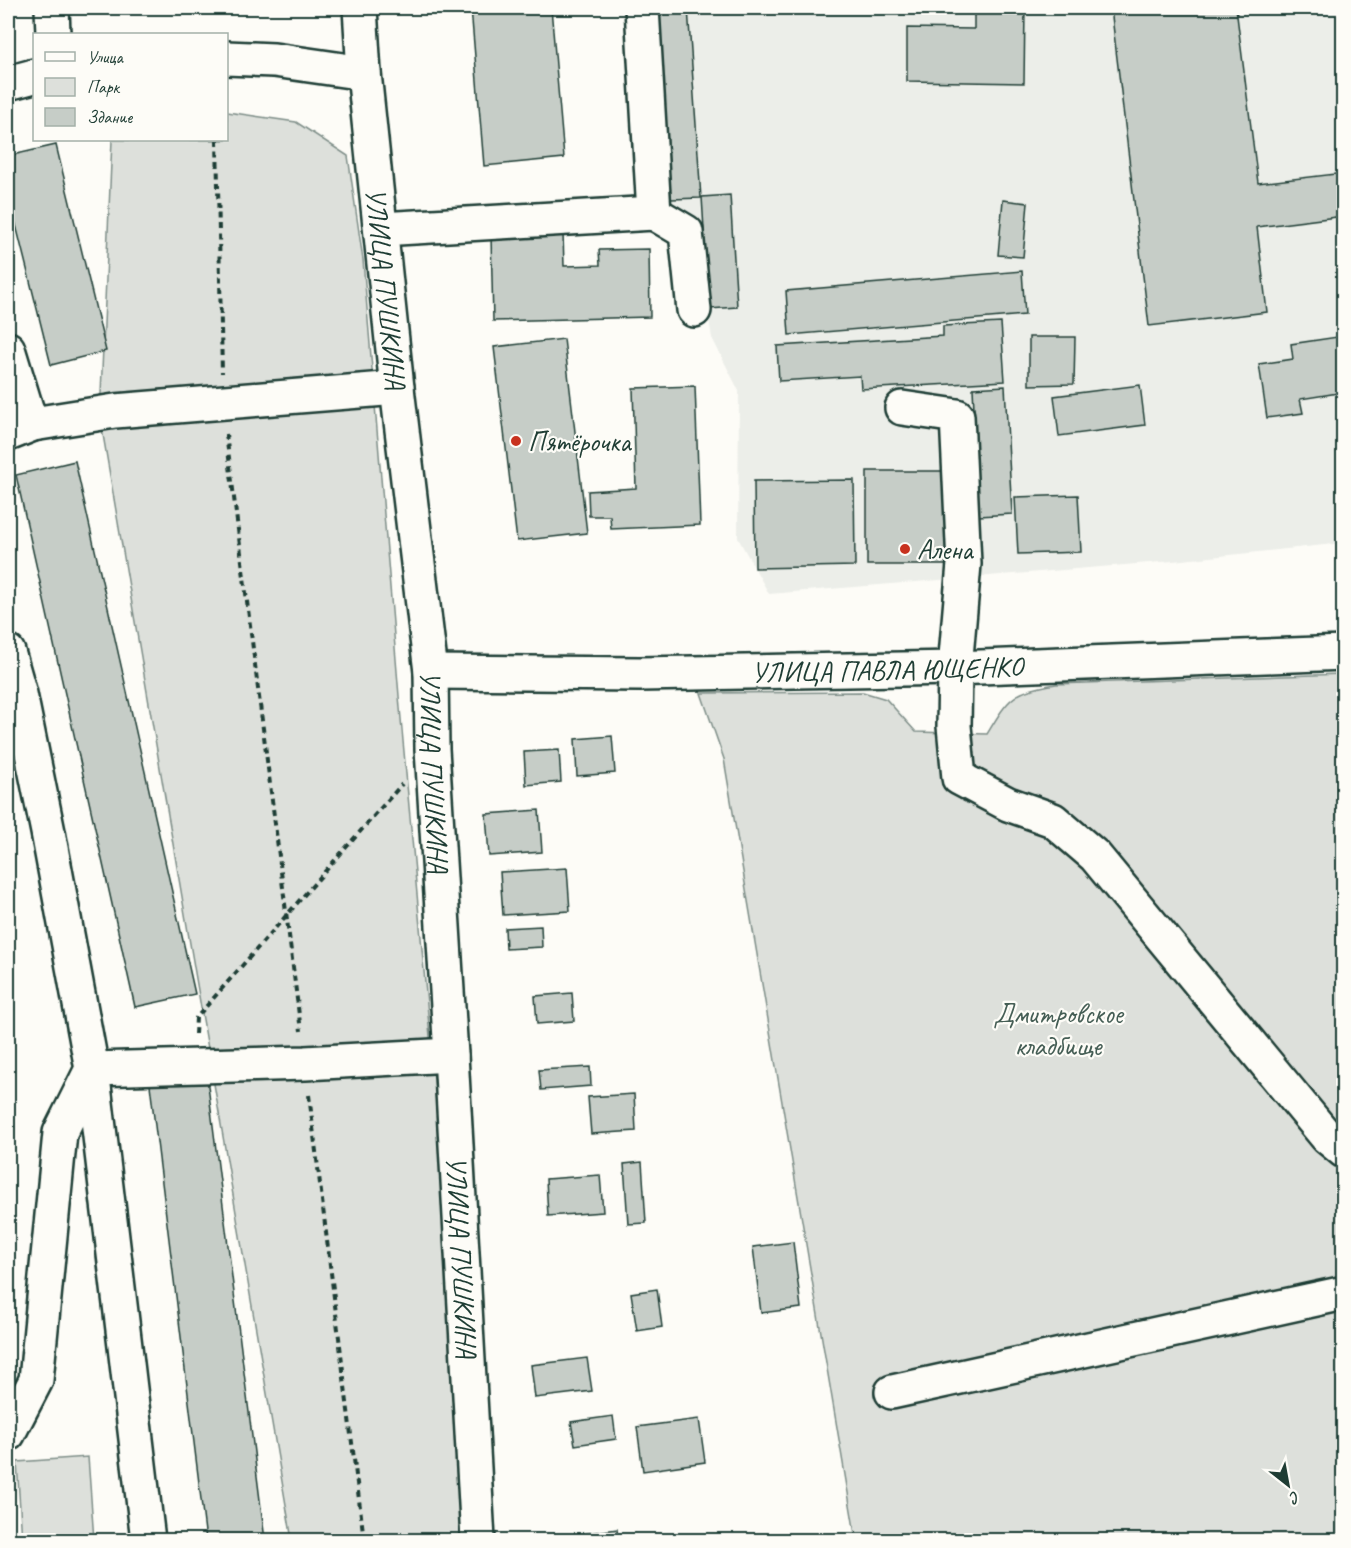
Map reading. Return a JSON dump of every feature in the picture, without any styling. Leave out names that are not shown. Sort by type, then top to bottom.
[{"type":"street","points":[[52,8],[53,33]]},
{"type":"street","name":"УЛИЦА ПУШКИНА","points":[[360,8],[364,73],[431,672],[432,749],[478,1540]]},
{"type":"street","points":[[642,8],[654,213]]},
{"type":"street","points":[[228,58],[274,60],[364,73]]},
{"type":"street","points":[[8,83],[33,76]]},
{"type":"street","points":[[381,229],[654,213],[686,232],[694,310]]},
{"type":"street","points":[[8,349],[26,408],[20,429],[115,411],[398,388]]},
{"type":"street","points":[[902,408],[957,416],[964,564],[955,668],[954,726],[959,778],[1008,804],[1053,820],[1095,856],[1328,1137],[1344,1150]]},
{"type":"street","points":[[8,652],[20,694],[48,832],[92,1069],[148,1540]]},
{"type":"street","name":"УЛИЦА ПАВЛА ЮЩЕНКО","points":[[431,672],[640,674],[955,668],[1344,653]]},
{"type":"street","points":[[92,1069],[305,1063],[451,1055]]},
{"type":"street","points":[[8,1434],[36,1380],[60,1133],[92,1069]]},
{"type":"street","points":[[892,1392],[1330,1298],[1344,1293]]},
{"type":"path","points":[[217,141],[223,402],[364,1540]]},
{"type":"path","points":[[194,1066],[195,1018],[432,749]]},
{"type":"shaded area","points":[[652,8],[1343,8],[1343,543],[1173,561],[769,594],[738,538],[739,391],[712,338],[696,236],[666,196]]},
{"type":"green space","points":[[228,112],[296,122],[348,156],[363,260],[400,708],[476,1540],[292,1540],[100,417],[112,141],[228,141]]},
{"type":"green space","name":"Дмитровское кладбище","points":[[1343,674],[1343,1540],[856,1540],[724,759],[701,693],[863,692],[886,699],[916,732],[987,734],[1001,711],[1014,698],[1030,690],[1056,684]]},
{"type":"green space","points":[[88,1457],[94,1540],[22,1540],[17,1462]]},
{"type":"building","points":[[471,8],[551,8],[564,158],[484,166]]},
{"type":"building","points":[[658,8],[688,8],[701,198],[671,199]]},
{"type":"building","points":[[974,8],[1025,8],[1024,83],[907,81],[907,28],[974,29]]},
{"type":"building","points":[[1111,8],[1236,8],[1258,183],[1344,173],[1344,216],[1257,227],[1267,312],[1149,326]]},
{"type":"building","points":[[56,145],[106,351],[51,365],[13,213],[8,215],[8,156]]},
{"type":"building","points":[[730,195],[737,307],[709,309],[702,197]]},
{"type":"building","points":[[1003,200],[1028,203],[1023,257],[998,255]]},
{"type":"building","points":[[563,234],[564,266],[600,265],[599,250],[649,249],[650,317],[493,321],[491,235]]},
{"type":"building","points":[[1022,271],[1025,315],[789,335],[786,291]]},
{"type":"building","points":[[1001,323],[1005,381],[861,389],[860,376],[779,381],[777,346],[943,336],[943,326]]},
{"type":"building","points":[[1344,336],[1344,392],[1300,399],[1303,413],[1267,418],[1259,364],[1293,359],[1291,344]]},
{"type":"building","points":[[1029,337],[1075,337],[1074,384],[1029,385]]},
{"type":"building","points":[[564,339],[587,533],[517,541],[494,347]]},
{"type":"building","points":[[1140,385],[1145,425],[1059,436],[1054,396]]},
{"type":"building","points":[[695,386],[700,525],[611,529],[610,516],[589,516],[588,491],[636,488],[633,388]]},
{"type":"building","points":[[1005,386],[1012,514],[979,516],[973,388]]},
{"type":"building","points":[[75,461],[195,994],[135,1007],[16,475]]},
{"type":"building","points":[[867,471],[946,471],[946,565],[867,565]]},
{"type":"building","points":[[854,480],[855,566],[755,568],[754,481]]},
{"type":"building","points":[[1078,495],[1081,552],[1018,554],[1015,497]]},
{"type":"building","points":[[612,736],[615,773],[577,776],[575,739]]},
{"type":"building","points":[[559,750],[561,782],[526,785],[524,752]]},
{"type":"building","points":[[539,810],[542,852],[489,856],[486,814]]},
{"type":"building","points":[[567,868],[570,911],[503,915],[500,872]]},
{"type":"building","points":[[541,926],[542,947],[506,949],[505,928]]},
{"type":"building","points":[[572,993],[574,1021],[537,1024],[535,996]]},
{"type":"building","points":[[590,1067],[591,1086],[541,1090],[539,1070]]},
{"type":"building","points":[[207,1078],[265,1540],[206,1540],[150,1085]]},
{"type":"building","points":[[634,1094],[636,1131],[591,1134],[588,1097]]},
{"type":"building","points":[[642,1162],[646,1223],[628,1224],[624,1164]]},
{"type":"building","points":[[600,1175],[603,1212],[548,1216],[546,1179]]},
{"type":"building","points":[[793,1242],[801,1308],[761,1313],[753,1247]]},
{"type":"building","points":[[657,1289],[662,1327],[637,1331],[631,1293]]},
{"type":"building","points":[[587,1358],[592,1391],[535,1398],[531,1365]]},
{"type":"building","points":[[613,1416],[616,1439],[575,1445],[571,1422]]},
{"type":"building","points":[[699,1419],[705,1462],[643,1471],[637,1427]]},
{"type":"building","points":[[617,1529],[618,1540],[576,1540],[575,1535]]},
{"type":"place","name":"Пятёрочка","points":[[516,441]]},
{"type":"place","name":"Алена","points":[[905,549]]}]
